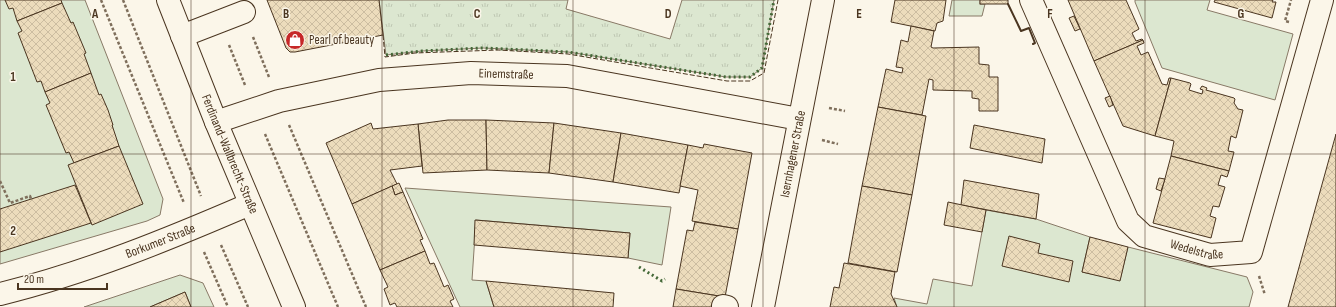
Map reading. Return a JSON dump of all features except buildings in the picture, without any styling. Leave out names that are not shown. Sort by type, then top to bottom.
[{"type":"street","name":"Ferdinand-Wallbrecht-Straße","points":[[168,0],[216,122],[294,307]]},
{"type":"street","name":"Isernhagener Straße","points":[[763,307],[823,0]]},
{"type":"street","name":"Wedelstraße","points":[[1032,0],[1128,221],[1144,236],[1210,255],[1251,252],[1321,3]]},
{"type":"street","points":[[182,36],[244,12]]},
{"type":"street","name":"Einemstraße","points":[[216,122],[279,101],[378,80],[471,73],[567,76],[799,119]]},
{"type":"street","name":"Borkumer Straße","points":[[0,294],[40,284],[110,260],[202,225],[250,204]]},
{"type":"path","points":[[101,0],[202,225],[248,307]]},
{"type":"path","points":[[124,0],[202,225],[228,307]]},
{"type":"path","points":[[244,12],[272,84]]},
{"type":"path","points":[[287,120],[366,307]]},
{"type":"path","points":[[262,128],[338,307]]},
{"type":"path","points":[[0,181],[10,203],[30,196],[31,199]]},
{"type":"green space","points":[[0,0],[85,0],[163,199],[160,215],[147,221],[0,264]]},
{"type":"green space","points":[[379,0],[568,0],[566,9],[670,39],[682,0],[774,0],[762,68],[750,77],[726,77],[568,52],[483,48],[422,51],[386,55]]},
{"type":"green space","points":[[952,0],[980,0],[980,4],[985,4],[982,16],[949,16]]},
{"type":"green space","points":[[1135,0],[1210,0],[1207,10],[1293,34],[1275,100],[1162,68]]},
{"type":"green space","points":[[405,188],[671,207],[662,265],[628,258],[630,233],[476,220],[472,280],[486,281],[494,307],[460,307]]},
{"type":"green space","points":[[986,210],[1036,219],[1090,237],[1082,272],[1120,280],[1128,247],[1247,277],[1253,292],[1249,307],[897,307],[894,298],[927,304],[933,279],[972,286]]},
{"type":"green space","points":[[180,275],[203,283],[214,307],[191,307],[185,292],[150,307],[84,307]]},
{"type":"hedge","points":[[386,55],[422,51],[483,48],[568,52],[726,77],[750,77],[762,68],[774,0]]},
{"type":"hedge","points":[[639,267],[662,281],[665,279]]},
{"type":"fence","points":[[383,35],[385,57],[415,53],[498,50],[568,54],[727,81],[750,81],[764,73],[778,0]]},
{"type":"wall","points":[[1008,4],[1021,31],[1029,28],[1035,43],[1033,44]]},
{"type":"place","name":"Pearl of beauty","points":[[295,40]]}]
